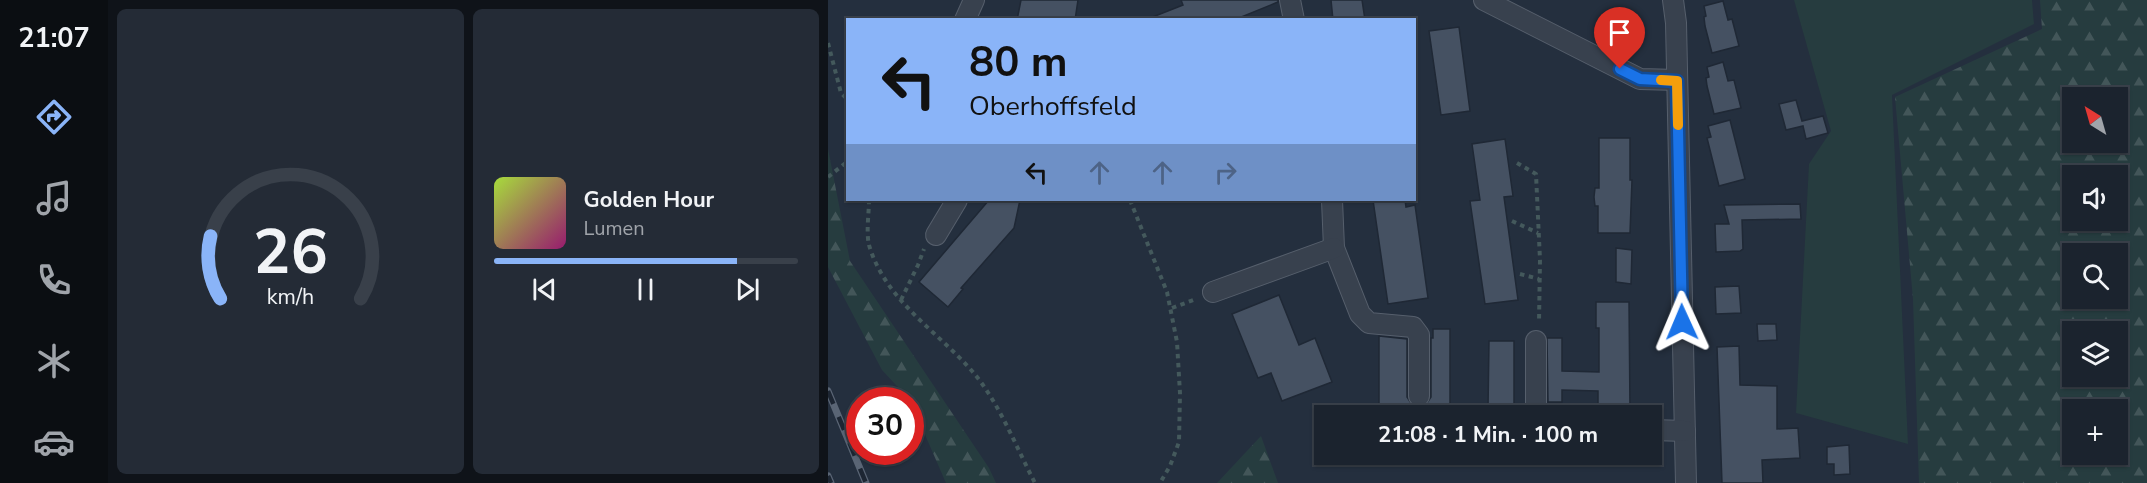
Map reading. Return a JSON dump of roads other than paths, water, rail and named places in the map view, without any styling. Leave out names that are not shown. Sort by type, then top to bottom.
[{"type":"street","points":[[966,18],[974,0]]},
{"type":"street","points":[[1290,0],[1294,18]]},
{"type":"street","points":[[1484,0],[1640,79],[1677,81]]},
{"type":"street","points":[[1673,0],[1677,81],[1686,483]]},
{"type":"street","points":[[936,235],[956,201]]},
{"type":"street","points":[[1332,201],[1334,248],[1360,314],[1369,323],[1413,327],[1419,335],[1419,396]]},
{"type":"street","points":[[1213,292],[1334,248]]},
{"type":"street","points":[[1536,341],[1536,405]]},
{"type":"street","points":[[1662,430],[1685,431]]},
{"type":"railway","points":[[828,391],[866,483]]},
{"type":"railway","points":[[828,476],[831,483]]}]
